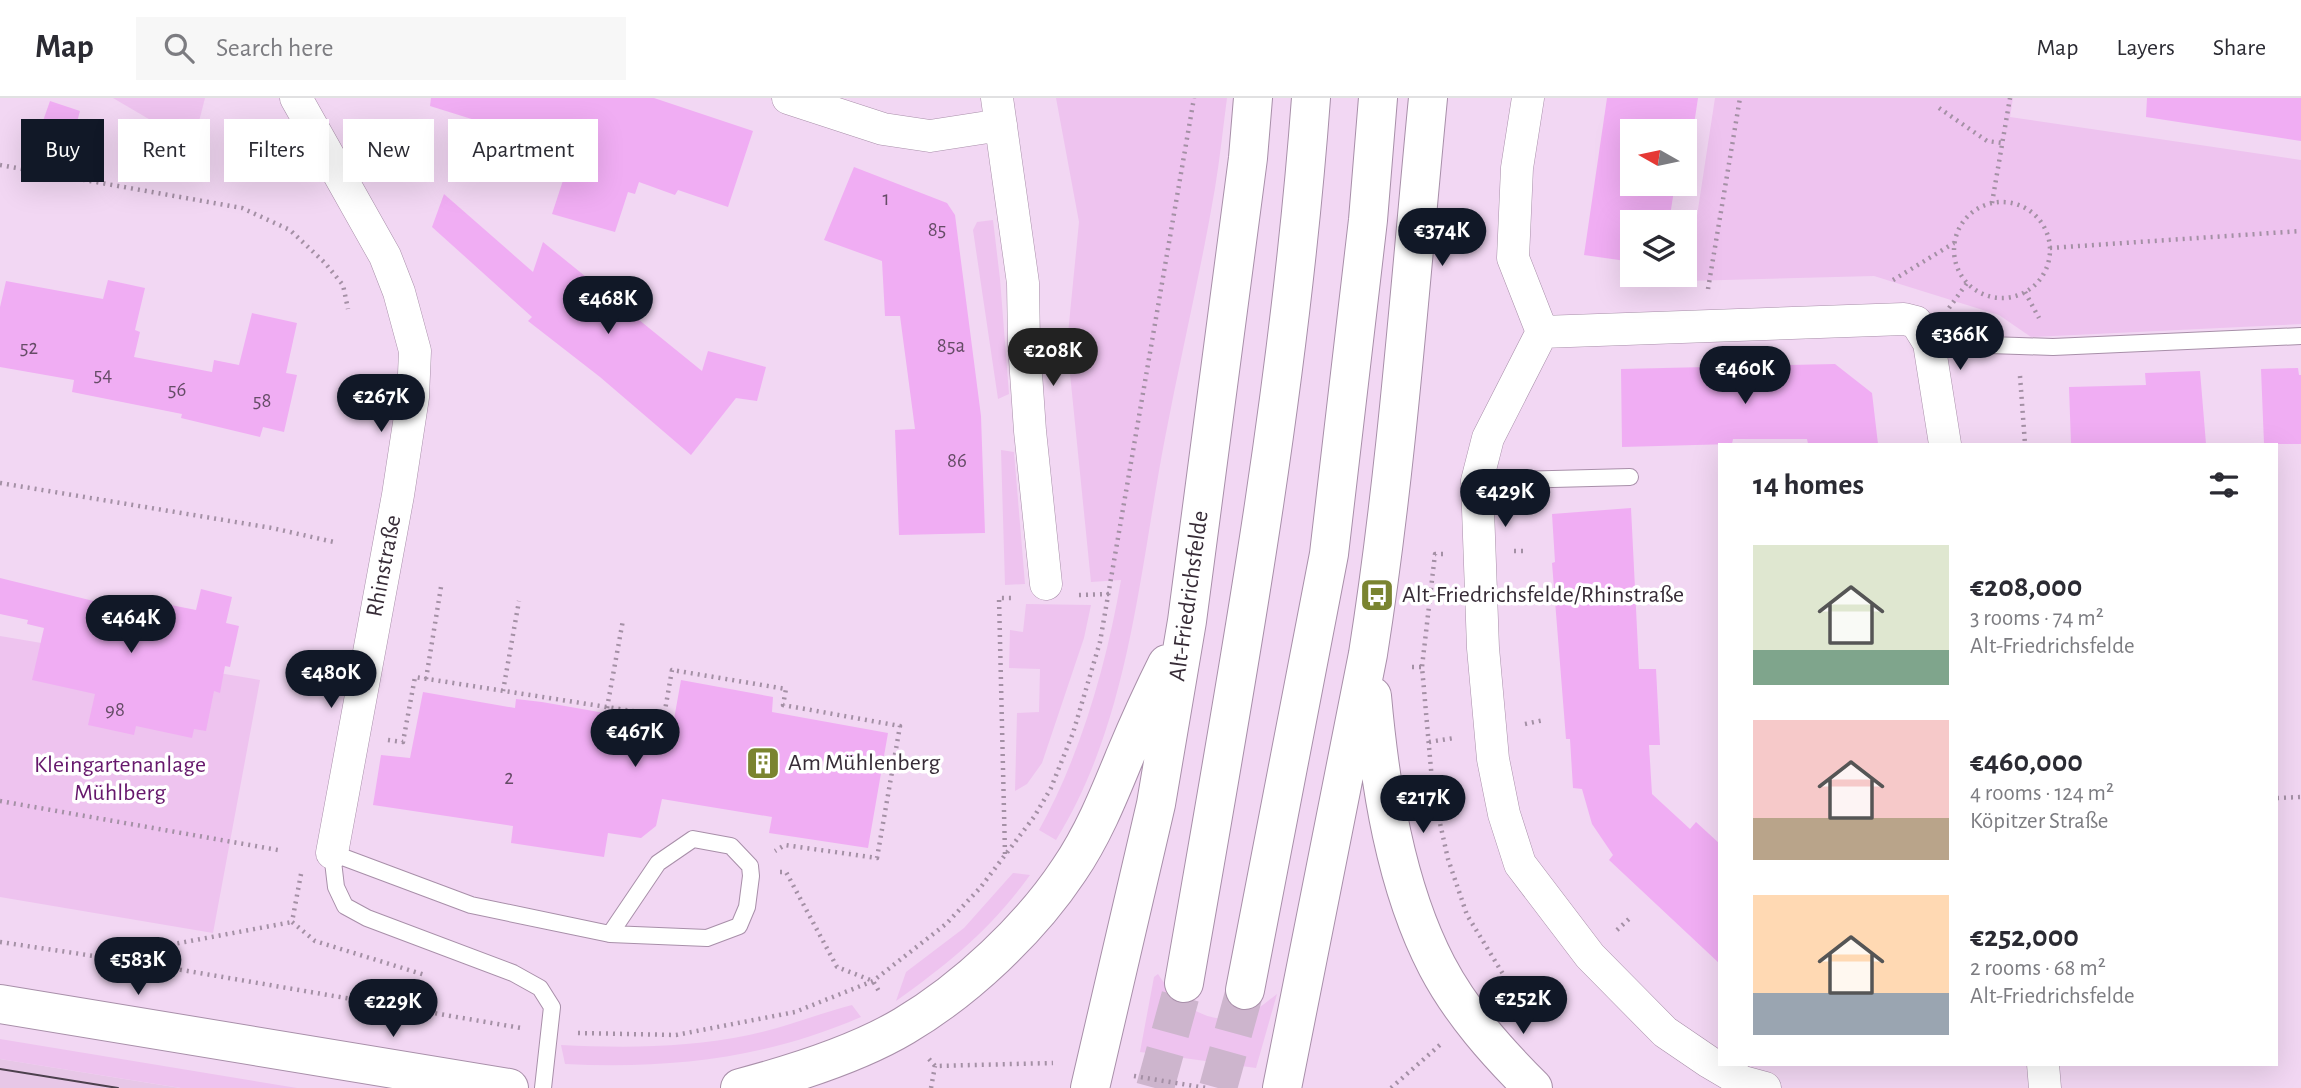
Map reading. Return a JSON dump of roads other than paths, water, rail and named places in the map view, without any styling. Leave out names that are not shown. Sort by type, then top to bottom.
[{"type":"main road","name":"Alt-Friedrichsfelde","points":[[1090,1088],[1156,804],[1187,621],[1248,158],[1252,98]]},
{"type":"main road","points":[[1184,983],[1273,454],[1303,215],[1311,98]]},
{"type":"main road","points":[[1245,990],[1329,554],[1368,220],[1378,98]]},
{"type":"main road","points":[[1282,1088],[1368,654],[1396,433],[1427,98]]},
{"type":"main road","points":[[740,1088],[841,1055],[902,1027],[936,1005],[986,963],[1029,921],[1070,870],[1102,810],[1187,621]]},
{"type":"main road","points":[[1368,654],[1376,742],[1388,819],[1408,895],[1437,966],[1495,1050],[1533,1088]]},
{"type":"main road","points":[[0,1004],[509,1088]]},
{"type":"street","name":"Rhinstraße","points":[[296,98],[385,256],[399,292],[415,351],[413,397],[398,495],[332,853]]},
{"type":"street","points":[[788,98],[883,129],[930,136],[999,112],[1023,283],[1030,431],[1047,592]]},
{"type":"street","points":[[1528,98],[1517,168],[1513,258],[1542,332],[1488,438],[1477,481],[1483,648],[1493,760],[1504,814],[1520,864],[1590,957],[1665,1032],[1743,1082],[1765,1088]]},
{"type":"street","points":[[1542,332],[1892,318],[1916,323],[1929,343],[1945,443]]},
{"type":"street","points":[[2043,1066],[2045,1088]]},
{"type":"lane","points":[[1929,343],[2053,347],[2301,336]]},
{"type":"lane","points":[[1477,481],[1630,477]]},
{"type":"lane","points":[[543,1088],[552,1007],[540,988],[513,972],[367,918],[345,906],[336,887],[332,853],[471,905],[610,934],[707,938],[739,926],[747,906],[750,871],[731,846],[692,839],[658,863],[610,934]]},
{"type":"tunnel","points":[[1155,1088],[1184,983]]},
{"type":"tunnel","points":[[1218,1088],[1245,990]]},
{"type":"tram line","points":[[0,1069],[118,1088]]},
{"type":"place","name":"Alt-Friedrichsfelde/Rhinstraße","points":[[1377,595]]},
{"type":"place","name":"Am Mühlenberg","points":[[763,763]]},
{"type":"park label","name":"Kleingartenanlage Mühlberg","points":[[120,779]]}]
